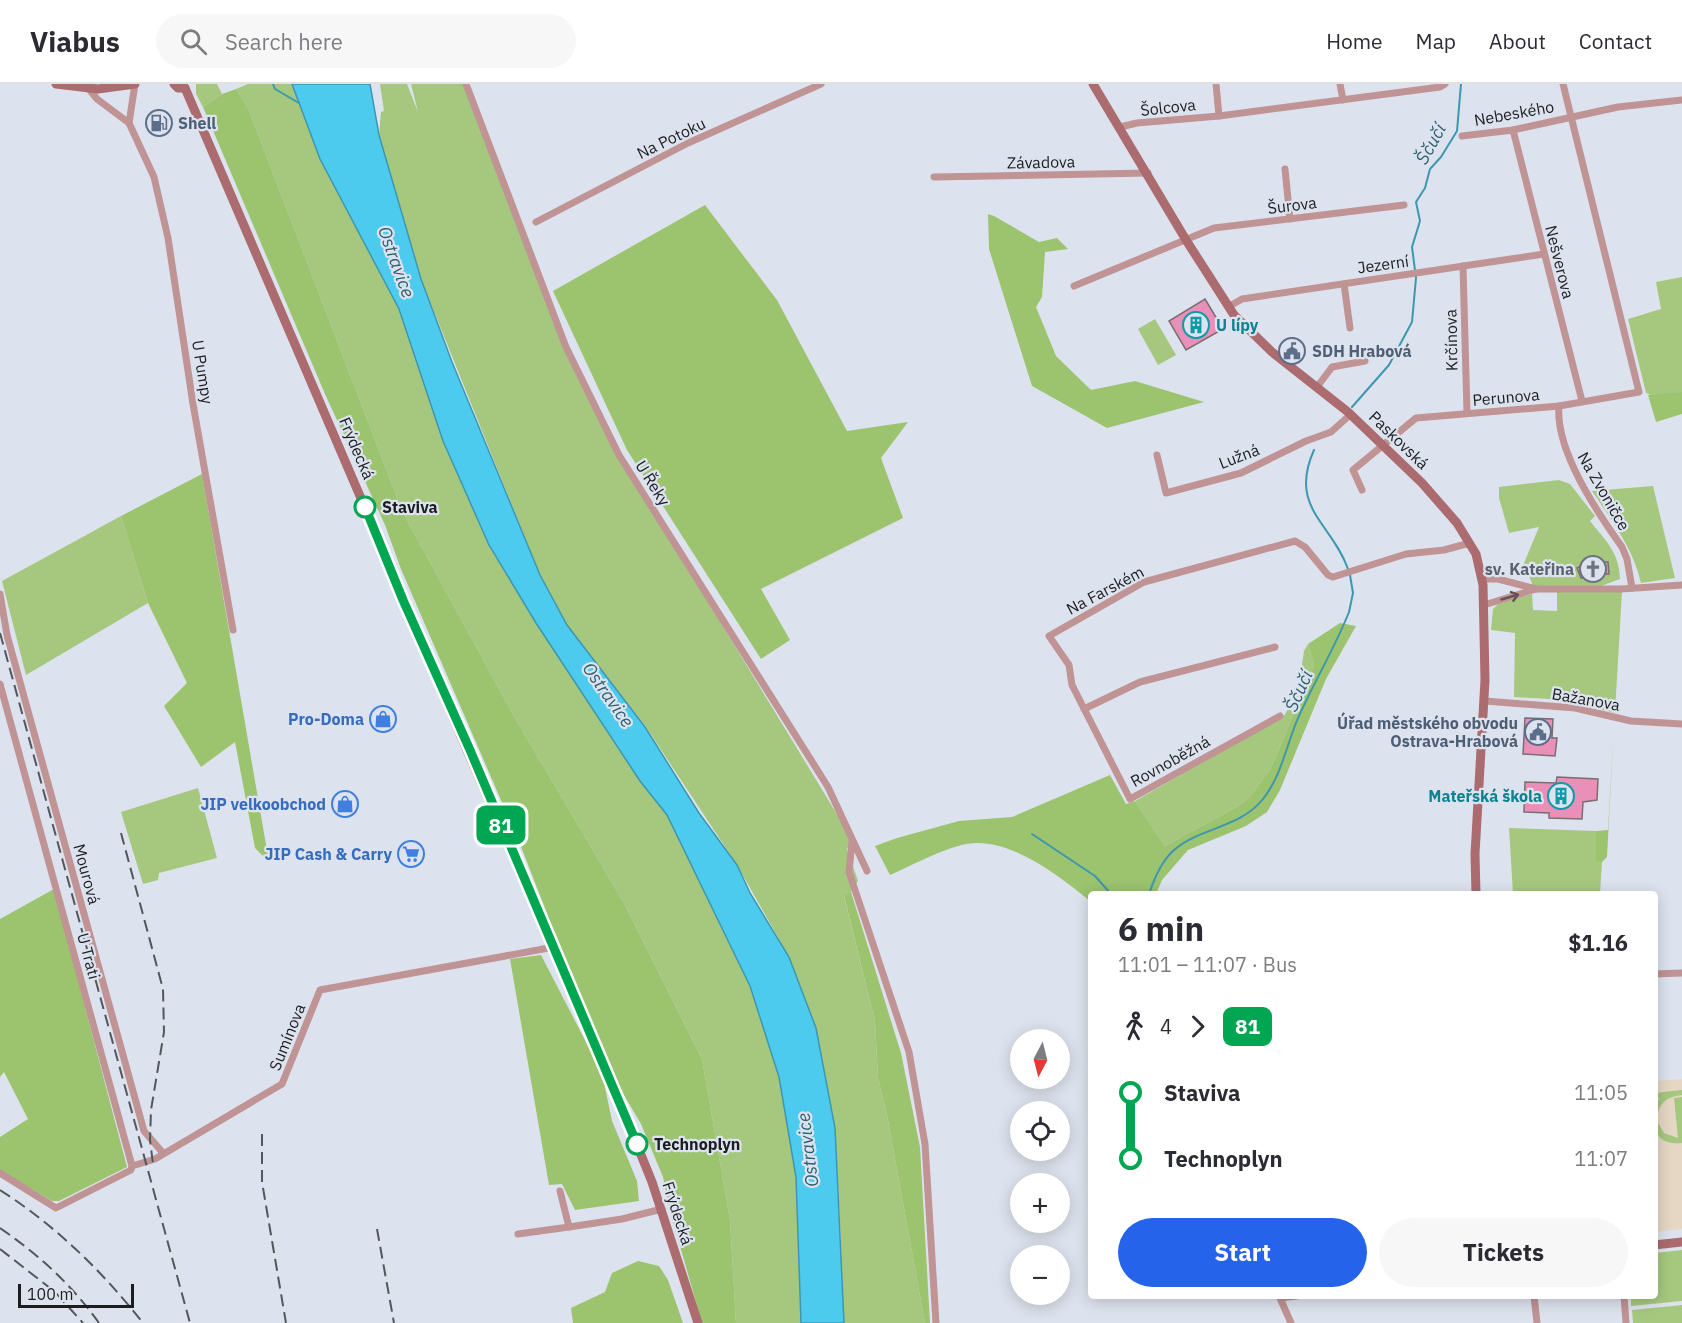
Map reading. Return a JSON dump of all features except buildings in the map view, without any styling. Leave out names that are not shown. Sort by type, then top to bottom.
[{"type":"main road","points":[[56,84],[88,88],[135,84]]},
{"type":"main road","points":[[174,84],[178,88],[187,86]]},
{"type":"main road","name":"Paskovská","points":[[1093,84],[1228,307],[1266,347],[1351,414],[1384,446],[1449,511],[1470,543],[1479,562],[1483,579],[1484,605],[1485,701],[1474,854],[1476,891]]},
{"type":"main road","name":"Frýdecká","points":[[187,86],[431,667],[618,1098],[662,1209],[698,1323]]},
{"type":"main road","points":[[1658,1245],[1682,1242]]},
{"type":"street","points":[[129,123],[135,84]]},
{"type":"street","name":"U Řeky","points":[[466,84],[566,347],[619,455],[828,787],[867,872]]},
{"type":"street","name":"Na Potoku","points":[[536,222],[688,142],[821,84]]},
{"type":"street","name":"Šolcova","points":[[1216,84],[1219,116]]},
{"type":"street","points":[[1341,84],[1343,100]]},
{"type":"street","name":"Šolcova","points":[[1120,127],[1137,123],[1219,116],[1343,100],[1445,84]]},
{"type":"street","points":[[1563,84],[1571,117]]},
{"type":"street","name":"U Pumpy","points":[[88,88],[97,99],[129,123],[154,177],[168,238],[233,630]]},
{"type":"street","name":"Nebeského","points":[[1461,136],[1513,129],[1618,107],[1682,100]]},
{"type":"street","name":"Perunova","points":[[1362,489],[1353,470],[1416,418],[1559,406],[1639,392],[1571,117]]},
{"type":"street","name":"Nešverova","points":[[1513,129],[1582,401]]},
{"type":"street","points":[[1285,169],[1290,219]]},
{"type":"street","name":"Závadova","points":[[934,177],[1148,173]]},
{"type":"street","name":"Šurova","points":[[1186,240],[1214,228],[1404,205]]},
{"type":"street","points":[[1074,286],[1186,240]]},
{"type":"street","name":"Jezerní","points":[[1228,307],[1242,299],[1544,254]]},
{"type":"street","name":"Krčínova","points":[[1463,266],[1467,413]]},
{"type":"street","points":[[1344,284],[1350,328]]},
{"type":"street","points":[[1317,387],[1332,367],[1365,361]]},
{"type":"street","name":"Na Zvoničce","points":[[1559,406],[1566,452],[1578,478],[1622,547],[1627,559],[1632,588]]},
{"type":"street","name":"Lužná","points":[[1157,455],[1166,493],[1241,473],[1306,441],[1331,432],[1351,414]]},
{"type":"street","name":"Na Farském","points":[[1084,709],[1072,685],[1069,665],[1049,636],[1143,582],[1295,542],[1305,547],[1328,575],[1333,577],[1406,554],[1444,550],[1470,543]]},
{"type":"street","points":[[1483,579],[1504,580],[1536,590]]},
{"type":"street","points":[[1484,605],[1536,590],[1682,585]]},
{"type":"street","name":"Mourová","points":[[0,594],[8,635],[144,1131],[163,1153]]},
{"type":"street","points":[[1084,709],[1140,682],[1275,647]]},
{"type":"street","name":"U Trati","points":[[0,684],[131,1168]]},
{"type":"street","name":"Bažanova","points":[[1485,701],[1575,708],[1631,721],[1682,724]]},
{"type":"street","name":"Rovnoběžná","points":[[1084,709],[1130,799],[1280,716]]},
{"type":"street","points":[[852,839],[849,872],[909,1052],[925,1144],[936,1323]]},
{"type":"street","name":"Sumínova","points":[[131,1168],[155,1159],[282,1084],[320,990],[554,947]]},
{"type":"street","points":[[1658,974],[1682,973]]},
{"type":"street","points":[[0,1173],[56,1208],[131,1168]]},
{"type":"street","points":[[560,1191],[569,1227]]},
{"type":"street","points":[[518,1234],[622,1220],[662,1209]]},
{"type":"street","points":[[1280,1299],[1291,1323]]},
{"type":"street","points":[[1534,1299],[1537,1323]]},
{"type":"street","points":[[1624,1299],[1626,1323]]},
{"type":"shaded area","points":[[1682,1079],[1682,1229],[1658,1232],[1658,1081]]},
{"type":"green space","points":[[196,84],[217,84],[222,94],[203,107],[196,94]]},
{"type":"green space","points":[[248,84],[292,84],[320,159],[399,309],[443,441],[489,545],[536,623],[667,815],[750,986],[779,1077],[796,1177],[802,1323],[736,1323],[730,1220],[702,1059],[624,903],[515,718],[403,513],[248,108],[236,89]]},
{"type":"green space","points":[[380,84],[407,84],[418,112],[411,84],[466,84],[566,347],[619,455],[852,839],[847,849],[858,881],[851,892],[844,897],[875,1022],[878,1078],[887,1115],[925,1323],[842,1323],[841,1241],[835,1128],[816,1028],[789,957],[737,865],[646,727],[567,625],[540,575],[421,279],[379,135],[381,112],[384,111]]},
{"type":"green space","points":[[236,89],[248,108],[403,513],[515,718],[624,903],[702,1059],[730,1220],[736,1323],[702,1323],[670,1211],[663,1177],[641,1124],[618,1085],[520,844],[401,569],[385,525],[325,394],[203,107],[222,94]]},
{"type":"green space","points":[[705,205],[777,300],[847,431],[908,422],[881,458],[903,518],[761,589],[790,640],[761,659],[627,450],[553,291]]},
{"type":"green space","points":[[988,214],[1039,242],[1057,238],[1068,249],[1045,252],[1042,297],[1036,307],[1056,356],[1091,390],[1135,381],[1204,402],[1107,428],[1032,386],[989,249]]},
{"type":"green space","points":[[1682,277],[1682,392],[1654,396],[1646,393],[1628,319],[1661,309],[1656,282]]},
{"type":"green space","points":[[1155,319],[1176,355],[1158,365],[1138,329]]},
{"type":"green space","points":[[1682,392],[1682,414],[1656,422],[1648,395]]},
{"type":"green space","points":[[202,474],[269,862],[255,848],[235,742],[201,767],[164,706],[187,683],[148,603],[121,516]]},
{"type":"green space","points":[[1559,480],[1570,484],[1595,516],[1590,521],[1614,554],[1620,579],[1601,586],[1533,586],[1524,563],[1539,527],[1509,533],[1499,498],[1499,487]]},
{"type":"green space","points":[[1653,486],[1675,578],[1641,583],[1627,546],[1592,491]]},
{"type":"green space","points":[[121,516],[148,603],[26,675],[2,581]]},
{"type":"green space","points":[[1622,591],[1615,713],[1566,700],[1514,697],[1515,633],[1491,630],[1493,609],[1498,604],[1532,594],[1533,610],[1557,611],[1557,592]]},
{"type":"green space","points":[[1340,623],[1356,626],[1326,679],[1280,790],[1267,812],[1246,826],[1188,850],[1162,880],[1157,891],[1088,891],[1088,899],[1029,858],[993,845],[975,843],[949,849],[890,875],[875,846],[959,821],[1012,817],[1110,775],[1126,804],[1135,801],[1165,846],[1249,798],[1271,768],[1314,665],[1308,644]]},
{"type":"green space","points":[[1308,644],[1314,665],[1271,768],[1249,798],[1165,846],[1135,801],[1284,716],[1298,691],[1304,651]]},
{"type":"green space","points":[[1614,724],[1607,857],[1602,862],[1596,863],[1596,831],[1608,830]]},
{"type":"green space","points":[[198,788],[217,858],[159,873],[158,880],[143,884],[121,812]]},
{"type":"green space","points":[[1509,828],[1596,831],[1596,863],[1602,862],[1600,891],[1513,891]]},
{"type":"green space","points":[[54,889],[127,1167],[59,1201],[52,1201],[0,1170],[0,1137],[28,1119],[4,1072],[0,1077],[0,919]]},
{"type":"green space","points":[[851,892],[901,1053],[920,1147],[930,1323],[925,1323],[887,1115],[878,1078],[875,1022],[844,896]]},
{"type":"green space","points":[[541,955],[602,1073],[612,1121],[637,1181],[639,1201],[575,1210],[562,1184],[549,1185],[510,959]]},
{"type":"green space","points":[[1682,1090],[1682,1095],[1664,1102],[1658,1115],[1660,1098],[1658,1098],[1658,1093]]},
{"type":"green space","points":[[1682,1097],[1682,1143],[1664,1141],[1660,1138],[1658,1123],[1664,1133],[1678,1138],[1674,1098]]},
{"type":"green space","points":[[1682,1250],[1682,1301],[1631,1306],[1631,1299],[1658,1299],[1658,1253]]},
{"type":"green space","points":[[638,1261],[659,1266],[668,1280],[683,1323],[573,1323],[571,1308],[605,1292],[612,1273]]},
{"type":"green space","points":[[1682,1305],[1682,1323],[1633,1323],[1632,1310]]},
{"type":"water","name":"Ostravice","points":[[292,84],[370,84],[379,135],[421,279],[452,362],[540,575],[567,625],[645,727],[699,813],[737,865],[750,893],[789,957],[816,1028],[835,1128],[844,1323],[801,1323],[796,1177],[779,1077],[750,986],[667,815],[640,781],[536,623],[489,545],[443,441],[399,309],[320,159]]},
{"type":"waterway","points":[[273,84],[275,89],[299,103]]},
{"type":"waterway","name":"Ščučí","points":[[1352,407],[1389,365],[1412,322],[1416,278],[1412,247],[1420,221],[1416,202],[1425,188],[1430,169],[1441,157],[1457,131],[1461,84]]},
{"type":"waterway","name":"Ščučí","points":[[1314,450],[1307,470],[1306,487],[1309,501],[1341,553],[1348,569]]},
{"type":"waterway","name":"Ščučí","points":[[1150,891],[1161,865],[1173,851],[1183,843],[1242,816],[1253,809],[1269,791],[1302,709],[1349,612],[1353,593],[1350,575]]},
{"type":"waterway","points":[[1032,834],[1095,876],[1108,891]]},
{"type":"railway","points":[[0,633],[190,1323]]},
{"type":"railway","points":[[121,833],[163,989],[164,1032],[151,1110],[150,1140],[153,1164]]},
{"type":"railway","points":[[262,1134],[262,1182],[286,1323]]},
{"type":"railway","points":[[0,1190],[21,1204],[77,1250],[143,1323]]},
{"type":"railway","points":[[0,1228],[54,1271],[99,1323]]},
{"type":"railway","points":[[377,1229],[394,1323]]},
{"type":"railway","points":[[0,1249],[55,1292],[83,1323]]},
{"type":"bus line","name":"81","points":[[365,507],[431,667],[470,750],[637,1144]]},
{"type":"place","name":"Shell","points":[[159,123]]},
{"type":"place","name":"U lípy","points":[[1196,325]]},
{"type":"place","name":"SDH Hrabová","points":[[1292,351]]},
{"type":"place","name":"Staviva","points":[[365,507]]},
{"type":"place","name":"sv. Kateřina","points":[[1593,569]]},
{"type":"place","name":"Pro-Doma","points":[[383,719]]},
{"type":"place","name":"Úřad městského obvodu Ostrava-Hrabová","points":[[1538,732]]},
{"type":"place","name":"Mateřská škola","points":[[1561,796]]},
{"type":"place","name":"JIP velkoobchod","points":[[345,804]]},
{"type":"place","name":"JIP Cash & Carry","points":[[411,854]]},
{"type":"place","name":"Technoplyn","points":[[637,1144]]}]
